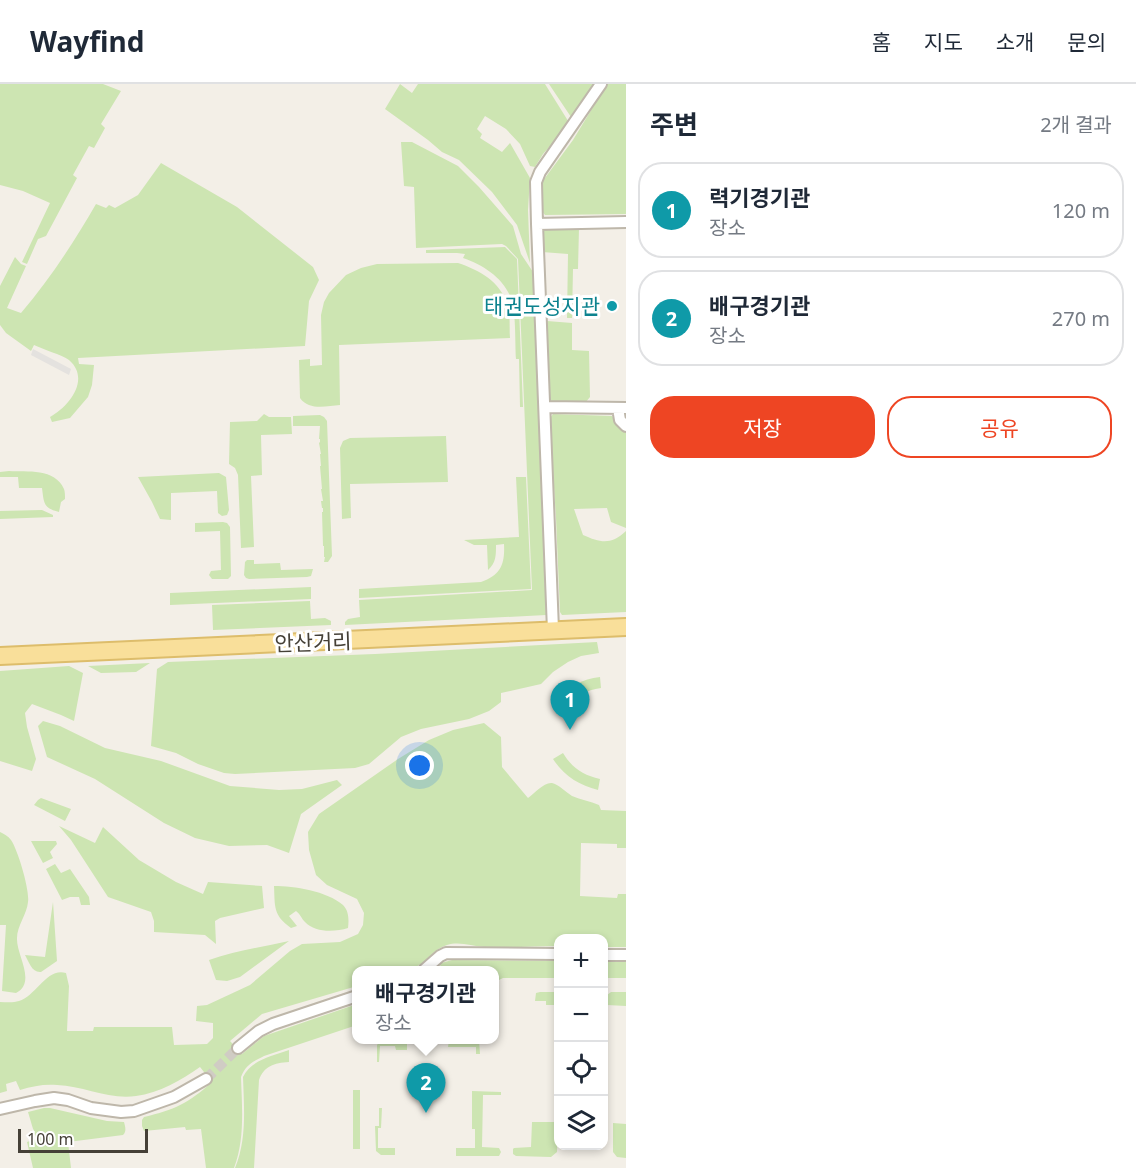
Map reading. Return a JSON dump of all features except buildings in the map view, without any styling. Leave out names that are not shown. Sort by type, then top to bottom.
[{"type":"main road","name":"안산거리","points":[[0,656],[626,627]]},
{"type":"street","points":[[553,630],[536,182],[540,172],[601,84]]},
{"type":"street","points":[[537,224],[626,222]]},
{"type":"street","points":[[545,407],[622,408],[620,420],[626,426]]},
{"type":"street","points":[[429,966],[441,956],[451,953],[554,954]]},
{"type":"street","points":[[608,955],[626,955]]},
{"type":"street","points":[[238,1048],[273,1023],[352,998]]},
{"type":"street","points":[[0,1109],[54,1098],[91,1108],[121,1112],[134,1111],[174,1097],[206,1079]]},
{"type":"green space","points":[[0,84],[103,84],[121,91],[101,124],[105,128],[94,148],[89,146],[73,175],[77,178],[46,236],[38,239],[27,264],[22,262],[50,203],[23,191],[0,185]]},
{"type":"green space","points":[[400,84],[412,93],[418,84],[545,84],[570,124],[543,154],[535,167],[530,166],[520,144],[506,129],[485,116],[477,129],[482,134],[480,138],[502,152],[510,143],[530,178],[528,210],[530,263],[517,225],[492,192],[459,160],[442,152],[385,109]]},
{"type":"green space","points":[[549,84],[596,84],[573,120]]},
{"type":"green space","points":[[607,84],[626,84],[626,214],[545,215],[541,210],[542,182],[573,140]]},
{"type":"green space","points":[[401,142],[412,142],[458,166],[513,226],[521,254],[533,272],[546,615],[345,625],[348,619],[360,617],[359,600],[532,590],[518,259],[502,244],[416,248],[414,187],[404,186]]},
{"type":"green space","points":[[161,163],[237,207],[313,267],[319,280],[309,301],[305,346],[78,358],[79,364],[94,365],[88,397],[70,418],[52,422],[50,417],[64,407],[75,392],[78,376],[75,367],[66,358],[34,345],[31,351],[6,333],[0,325],[0,286],[15,257],[26,266],[7,308],[21,313],[61,260],[96,204],[106,208],[109,205],[115,208],[138,195]]},
{"type":"green space","points":[[543,228],[579,228],[578,269],[573,269],[572,318],[567,318],[568,254],[542,252]]},
{"type":"green space","points":[[505,247],[517,259],[523,407],[520,407],[519,359],[516,359],[515,322],[509,293],[493,274],[463,258],[465,254],[426,253],[426,250]]},
{"type":"green space","points":[[458,263],[488,278],[504,296],[508,308],[510,338],[339,345],[340,405],[313,406],[300,398],[299,360],[310,359],[310,366],[322,365],[321,315],[324,302],[329,293],[346,275],[377,264]]},
{"type":"green space","points":[[547,321],[572,323],[572,350],[589,351],[590,397],[585,403],[552,402],[550,400]]},
{"type":"green space","points":[[264,414],[269,417],[291,417],[292,434],[261,435],[262,475],[251,476],[254,547],[241,548],[238,475],[235,468],[229,464],[230,422],[257,421]]},
{"type":"green space","points":[[553,414],[612,416],[626,431],[626,528],[611,522],[607,508],[574,509],[583,535],[595,540],[611,541],[626,531],[626,612],[562,615],[560,612],[550,425],[550,418]]},
{"type":"green space","points":[[320,415],[327,421],[332,556],[328,562],[324,562],[323,546],[320,426],[293,426],[293,416]]},
{"type":"green space","points":[[446,436],[448,482],[350,484],[351,518],[342,519],[340,448],[343,441],[350,438]]},
{"type":"green space","points":[[0,472],[40,472],[54,477],[60,482],[65,492],[65,499],[61,502],[59,512],[47,507],[42,488],[19,488],[18,477],[0,477]]},
{"type":"green space","points":[[219,473],[226,477],[229,510],[227,515],[222,516],[218,513],[217,491],[171,493],[171,520],[160,519],[138,477]]},
{"type":"green space","points":[[516,477],[526,477],[531,589],[359,598],[359,589],[481,582],[493,576],[502,563],[504,544],[496,545],[494,562],[488,570],[487,545],[474,545],[464,540],[519,537]]},
{"type":"green space","points":[[42,510],[53,517],[0,519],[0,511]]},
{"type":"green space","points":[[223,522],[230,527],[231,576],[228,579],[212,579],[209,575],[211,571],[221,570],[220,531],[195,532],[195,523]]},
{"type":"green space","points":[[247,560],[254,560],[254,564],[280,563],[281,570],[313,569],[311,576],[307,577],[249,579],[244,575]]},
{"type":"green space","points":[[311,587],[311,599],[170,605],[170,593]]},
{"type":"green space","points":[[310,601],[311,619],[325,618],[331,621],[331,625],[213,630],[212,605]]},
{"type":"green space","points":[[597,642],[599,653],[581,656],[568,662],[541,684],[501,693],[501,702],[489,711],[469,719],[421,729],[401,737],[369,764],[355,768],[224,773],[176,753],[151,746],[157,669],[168,662]]},
{"type":"green space","points":[[150,663],[136,672],[101,673],[88,666]]},
{"type":"green space","points":[[69,666],[83,673],[74,721],[32,704],[25,713],[36,759],[32,771],[0,761],[0,671]]},
{"type":"green space","points":[[600,677],[601,688],[582,694],[567,708],[560,707],[558,700],[571,687],[587,679]]},
{"type":"green space","points":[[43,721],[60,726],[105,748],[161,761],[230,786],[279,790],[302,789],[337,780],[342,785],[301,814],[289,853],[267,845],[229,846],[195,838],[164,823],[95,779],[47,757],[38,726]]},
{"type":"green space","points":[[484,723],[501,737],[502,767],[528,798],[542,786],[552,783],[572,796],[599,805],[601,810],[626,811],[626,848],[617,848],[617,844],[581,843],[580,896],[617,898],[618,894],[626,894],[626,947],[608,947],[608,934],[554,934],[554,946],[484,947],[452,944],[443,946],[416,966],[352,966],[352,987],[262,1014],[230,1041],[242,1054],[264,1036],[352,1006],[352,1027],[264,1056],[248,1066],[241,1077],[241,1135],[234,1168],[206,1168],[201,1129],[186,1130],[185,1127],[144,1131],[142,1126],[144,1117],[181,1105],[212,1082],[200,1067],[170,1085],[136,1096],[106,1095],[57,1085],[20,1090],[16,1081],[6,1084],[7,1091],[0,1093],[0,1002],[14,1002],[25,998],[53,974],[66,973],[69,986],[67,1031],[93,1031],[94,1027],[172,1027],[174,1045],[207,1044],[213,1038],[213,1023],[196,1021],[197,1006],[207,1005],[250,985],[290,951],[302,944],[340,942],[358,934],[363,925],[364,913],[357,899],[327,885],[316,875],[309,850],[308,832],[319,814],[429,740],[453,730]]},
{"type":"green space","points":[[563,753],[578,770],[600,779],[598,790],[578,782],[562,770],[553,759]]},
{"type":"green space","points":[[41,798],[71,809],[65,821],[34,805]]},
{"type":"green space","points":[[59,826],[95,843],[103,827],[139,860],[176,882],[203,894],[208,882],[262,886],[264,908],[215,921],[216,944],[205,935],[154,932],[151,912],[108,897],[71,840]]},
{"type":"green space","points":[[0,832],[9,837],[14,845],[23,871],[28,897],[17,938],[25,982],[16,993],[2,991],[6,925],[0,925]]},
{"type":"green space","points":[[31,841],[56,841],[57,844],[50,852],[53,858],[43,863]]},
{"type":"green space","points":[[55,864],[61,873],[70,869],[89,897],[90,905],[81,905],[79,897],[62,900],[46,869]]},
{"type":"green space","points":[[274,886],[310,890],[336,900],[346,910],[348,928],[320,930],[309,926],[296,911],[289,916],[297,926],[291,928],[278,915]]},
{"type":"green space","points":[[53,902],[57,961],[38,972],[31,966],[25,955],[45,957]]},
{"type":"green space","points":[[289,941],[240,977],[227,981],[216,980],[209,960]]},
{"type":"green space","points":[[452,960],[554,961],[554,978],[503,978],[499,980],[499,966],[440,966],[441,963]]},
{"type":"green space","points":[[608,961],[626,961],[626,978],[608,978]]},
{"type":"green space","points":[[554,992],[554,1005],[546,1005],[546,1001],[535,1001],[536,993]]},
{"type":"green space","points":[[611,992],[626,992],[626,1006],[608,1005],[608,994]]},
{"type":"green space","points":[[407,1044],[407,1050],[396,1050],[395,1046],[380,1046],[379,1062],[377,1062],[377,1045]]},
{"type":"green space","points":[[448,1044],[479,1044],[480,1054],[476,1054],[476,1047],[448,1047]]},
{"type":"green space","points":[[289,1050],[289,1062],[270,1066],[259,1080],[254,1168],[235,1168],[243,1135],[243,1077],[251,1066]]},
{"type":"green space","points":[[353,1090],[360,1090],[360,1149],[353,1149]]},
{"type":"green space","points":[[472,1091],[501,1092],[501,1095],[483,1095],[482,1147],[499,1148],[501,1152],[499,1156],[456,1156],[456,1148],[475,1148],[475,1129],[472,1129]]},
{"type":"green space","points":[[44,1108],[107,1121],[124,1122],[125,1132],[123,1135],[68,1142],[71,1168],[33,1168],[27,1142],[36,1139],[28,1112]]},
{"type":"green space","points":[[379,1108],[382,1108],[381,1128],[378,1128],[378,1148],[395,1148],[395,1155],[381,1155],[376,1151],[375,1126],[379,1126]]},
{"type":"green space","points":[[532,1122],[554,1122],[554,1150],[557,1152],[551,1157],[513,1154],[514,1148],[531,1147]]},
{"type":"green space","points":[[613,1123],[626,1124],[626,1158],[617,1157],[613,1152]]},
{"type":"shaded area","points":[[33,349],[71,369],[69,375],[31,355]]},
{"type":"tunnel","points":[[206,1079],[238,1048]]},
{"type":"place","name":"태권도성지관","points":[[612,306]]},
{"type":"place","name":"력기경기관","points":[[570,730]]},
{"type":"place","name":"배구경기관","points":[[426,1113]]}]
